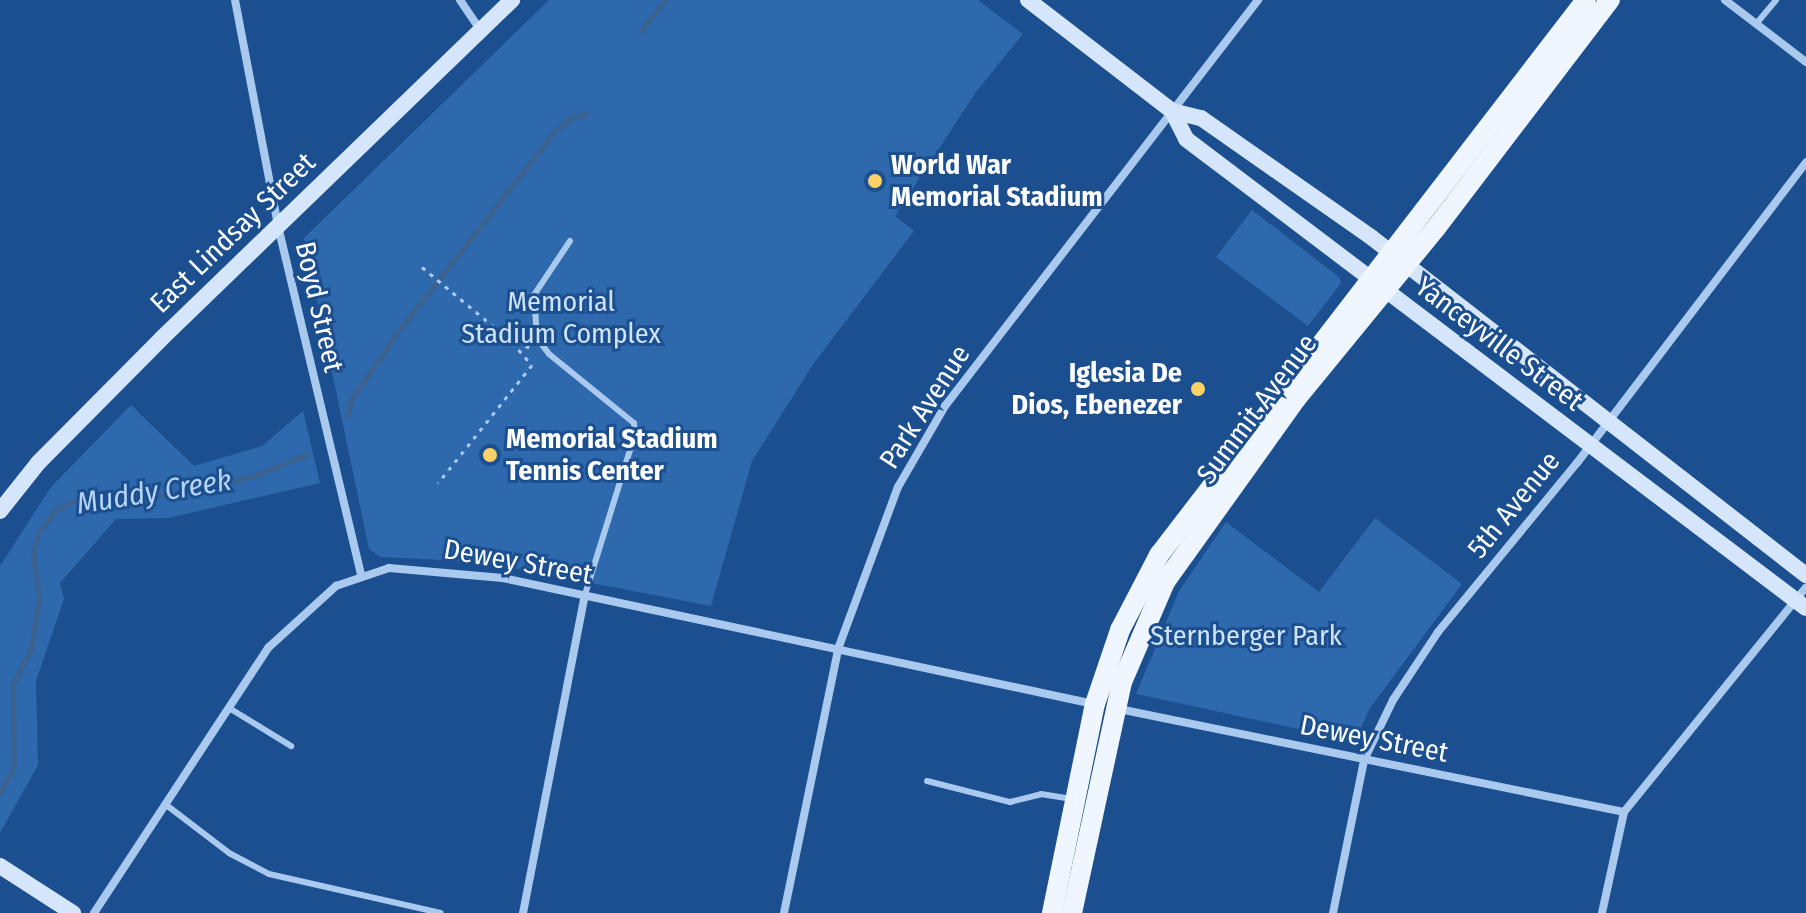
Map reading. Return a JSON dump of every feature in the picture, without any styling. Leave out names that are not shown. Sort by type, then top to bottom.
[{"type":"main road","name":"Summit Avenue","points":[[1399,259],[1586,0]]},
{"type":"main road","name":"Summit Avenue","points":[[1052,913],[1095,704],[1120,630],[1159,555],[1610,0]]},
{"type":"main road","name":"Summit Avenue","points":[[1072,913],[1116,708],[1135,648],[1165,582],[1378,285]]},
{"type":"street","name":"Boyd Street","points":[[235,0],[278,226],[361,575]]},
{"type":"street","points":[[460,0],[480,30]]},
{"type":"street","name":"East Lindsay Street","points":[[0,511],[38,463],[512,0]]},
{"type":"street","name":"Yanceyville Street","points":[[1028,0],[1172,111],[1201,118],[1399,259],[1806,575]]},
{"type":"street","name":"Park Avenue","points":[[784,913],[838,649],[898,487],[936,421],[1258,0]]},
{"type":"street","points":[[1725,0],[1806,62]]},
{"type":"street","name":"Yanceyville Street","points":[[1172,111],[1186,139],[1801,605]]},
{"type":"street","name":"5th Avenue","points":[[1333,913],[1364,760],[1387,710],[1438,632],[1591,445],[1806,162]]},
{"type":"street","name":"Dewey Street","points":[[94,913],[269,647],[316,601],[361,575],[414,568],[585,595],[1095,704]]},
{"type":"street","points":[[1602,913],[1624,812],[1801,605],[1806,587]]},
{"type":"street","points":[[523,913],[585,595]]},
{"type":"street","name":"Dewey Street","points":[[1116,708],[1624,812]]},
{"type":"street","points":[[0,866],[73,913]]},
{"type":"lane","points":[[1756,24],[1776,0]]},
{"type":"lane","points":[[570,241],[534,295],[537,338],[549,354],[634,423],[635,434],[585,595]]},
{"type":"lane","points":[[229,708],[291,746]]},
{"type":"lane","points":[[927,781],[1010,802],[1041,794],[1075,800]]},
{"type":"lane","points":[[165,804],[229,853],[269,874],[441,913]]},
{"type":"path","points":[[422,267],[532,365],[438,483]]},
{"type":"green space","name":"Memorial Stadium Complex","points":[[549,0],[978,0],[1023,34],[976,92],[895,216],[914,231],[814,363],[752,461],[711,606],[482,562],[380,557],[369,549],[304,238]]},
{"type":"green space","points":[[1252,210],[1339,277],[1341,283],[1308,326],[1216,257]]},
{"type":"green space","points":[[131,405],[194,466],[262,446],[303,411],[320,483],[168,518],[116,519],[60,583],[64,599],[36,681],[38,765],[0,833],[0,566],[51,487]]},
{"type":"green space","name":"Sternberger Park","points":[[1375,518],[1462,584],[1370,708],[1355,741],[1136,694],[1179,591],[1226,522],[1319,592]]},
{"type":"waterway","name":"Muddy Creek","points":[[641,31],[665,0]]},
{"type":"waterway","name":"Muddy Creek","points":[[347,415],[352,398],[397,333],[554,132],[572,117],[586,114]]},
{"type":"waterway","name":"Muddy Creek","points":[[0,793],[14,767],[13,684],[31,649],[39,598],[33,555],[38,533],[55,511],[69,502],[170,494],[254,476],[306,455]]},
{"type":"place","name":"World War Memorial Stadium","points":[[875,181]]},
{"type":"place","name":"Iglesia De Dios, Ebenezer","points":[[1198,389]]},
{"type":"place","name":"Memorial Stadium Tennis Center","points":[[490,455]]}]
